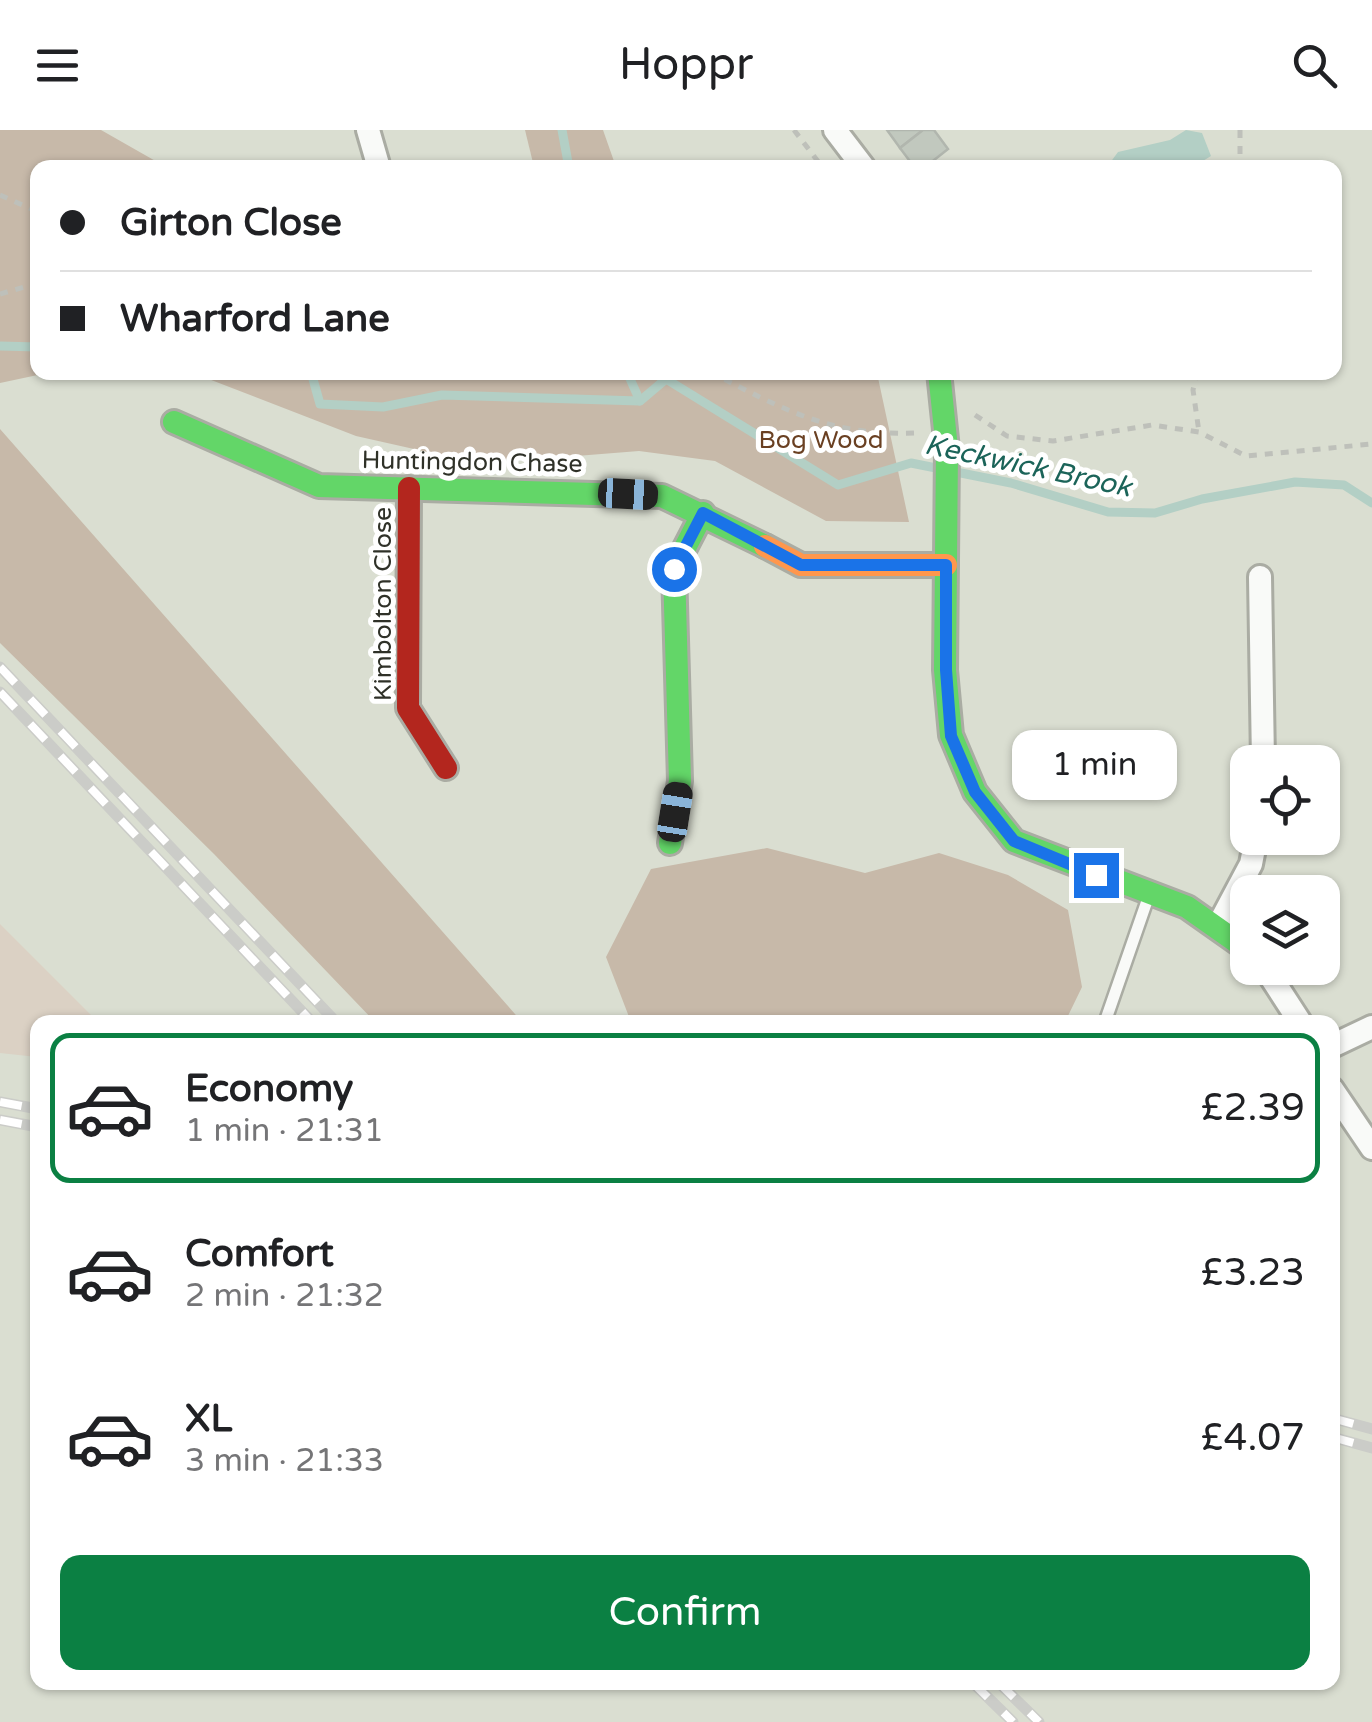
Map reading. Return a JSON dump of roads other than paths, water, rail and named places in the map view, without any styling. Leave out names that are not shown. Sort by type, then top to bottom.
[{"type":"street","points":[[368,130],[376,160]]},
{"type":"street","points":[[834,130],[858,160]]},
{"type":"street","points":[[941,382],[946,440],[946,670],[951,736],[975,792],[1014,841],[1186,907],[1230,936]]},
{"type":"street","name":"Huntingdon Chase","points":[[174,422],[319,486],[662,496],[703,513],[801,565],[946,565]]},
{"type":"street","name":"Kimbolton Close","points":[[409,488],[408,708],[446,768]]},
{"type":"street","points":[[670,843],[680,781],[674,569],[703,513]]},
{"type":"street","points":[[1260,577],[1263,745]]},
{"type":"street","points":[[1218,926],[1253,855]]},
{"type":"street","points":[[1275,985],[1295,1015]]},
{"type":"street","points":[[1340,1042],[1372,1027]]},
{"type":"street","points":[[1340,1101],[1372,1148]]},
{"type":"lane","points":[[1107,1015],[1149,894]]},
{"type":"water","points":[[1186,130],[1202,133],[1211,156],[1204,160],[1112,160],[1118,152],[1170,140]]},
{"type":"waterway","points":[[562,130],[568,160]]},
{"type":"waterway","name":"Keckwick Brook","points":[[0,346],[30,347]]},
{"type":"waterway","name":"Keckwick Brook","points":[[313,380],[320,404],[383,407],[442,395],[640,401],[665,380]]},
{"type":"waterway","points":[[631,380],[640,401]]},
{"type":"waterway","name":"Keckwick Brook","points":[[668,380],[838,485],[911,463],[1011,483],[1108,512],[1155,513],[1202,499],[1295,482],[1344,485],[1372,503]]},
{"type":"railway","points":[[0,667],[329,1015]]},
{"type":"railway","points":[[0,692],[305,1015]]},
{"type":"railway","points":[[0,1102],[30,1108]]},
{"type":"railway","points":[[0,1120],[30,1126]]},
{"type":"railway","points":[[1340,1420],[1372,1429]]},
{"type":"railway","points":[[1340,1439],[1372,1448]]},
{"type":"railway","points":[[980,1690],[1013,1722]]},
{"type":"railway","points":[[1006,1690],[1039,1722]]},
{"type":"park label","name":"Bog Wood","points":[[821,440]]}]
